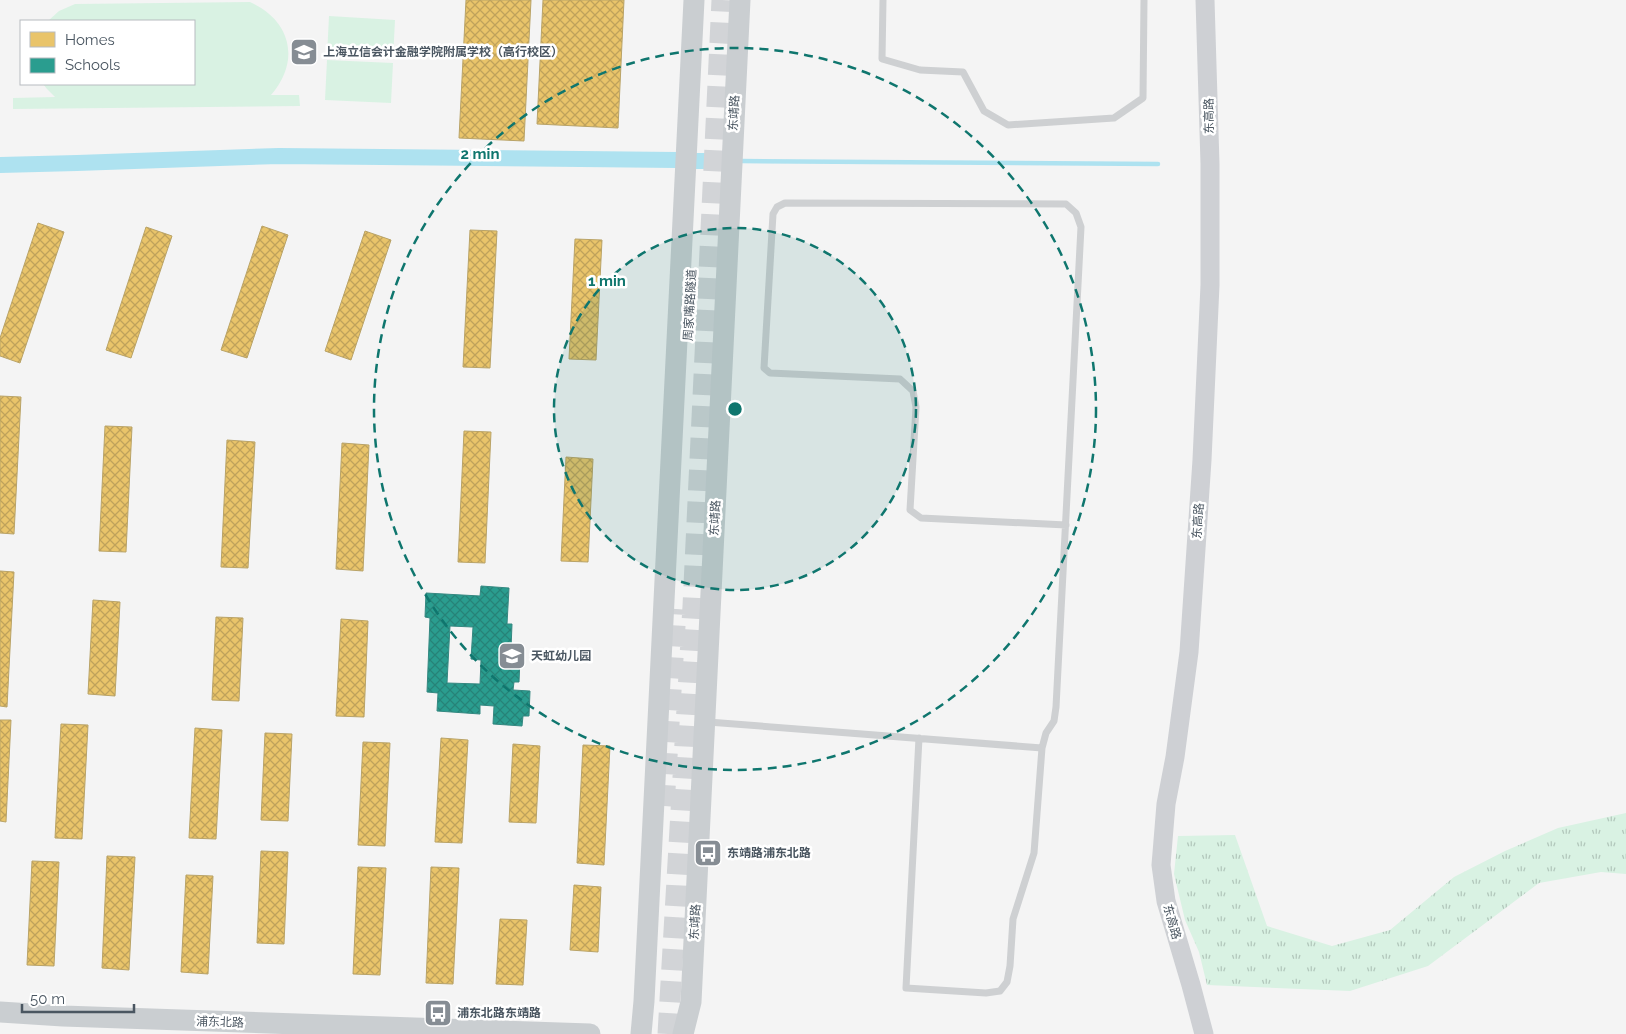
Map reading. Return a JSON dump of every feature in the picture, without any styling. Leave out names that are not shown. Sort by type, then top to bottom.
[{"type":"main road","points":[[641,1034],[694,0]]},
{"type":"main road","name":"周家嘴路隧道","points":[[676,609],[698,138],[702,0]]},
{"type":"main road","name":"东靖路","points":[[682,1034],[692,1002],[740,0]]},
{"type":"main road","name":"浦东北路","points":[[0,1012],[82,1017],[590,1034]]},
{"type":"street","name":"东高路","points":[[1204,1034],[1166,901],[1161,864],[1166,804],[1175,757],[1189,652],[1202,460],[1210,285],[1210,164],[1205,0]]},
{"type":"lane","points":[[883,0],[882,59],[920,70],[963,72],[984,112],[1008,125],[1114,118],[1143,98],[1144,0]]},
{"type":"lane","points":[[919,738],[906,988],[1000,991],[1007,982],[1013,919],[1034,853],[1042,748],[1046,734],[1054,721],[1056,707],[1066,525],[1082,227],[1076,213],[1066,204],[785,203],[777,207],[773,214],[764,368],[770,373],[900,379],[913,391],[916,407],[910,510],[921,518],[1066,525]]},
{"type":"lane","points":[[705,722],[1042,748]]},
{"type":"green space","points":[[250,2],[275,19],[283,30],[287,42],[286,69],[271,95],[299,95],[300,106],[13,109],[13,98],[55,97],[44,85],[195,85],[195,20],[49,20],[59,11],[75,4]]},
{"type":"green space","points":[[329,16],[395,20],[393,59],[327,56]]},
{"type":"green space","points":[[327,60],[393,63],[391,103],[325,100]]},
{"type":"green space","points":[[1626,813],[1626,874],[1601,872],[1539,883],[1428,966],[1350,991],[1207,985],[1199,952],[1185,920],[1174,874],[1178,836],[1235,835],[1267,926],[1332,946],[1390,930],[1454,877],[1505,851],[1558,828]]},
{"type":"building: Homes","points":[[466,0],[531,0],[524,141],[459,138]]},
{"type":"building: Homes","points":[[543,0],[624,0],[618,128],[537,124]]},
{"type":"building: Homes","points":[[38,223],[64,232],[20,363],[0,356],[0,338]]},
{"type":"building: Homes","points":[[262,226],[288,235],[247,358],[221,350]]},
{"type":"building: Homes","points":[[146,227],[172,236],[131,358],[106,350]]},
{"type":"building: Homes","points":[[470,230],[497,231],[490,368],[463,367]]},
{"type":"building: Homes","points":[[365,231],[391,240],[351,360],[325,351]]},
{"type":"building: Homes","points":[[575,239],[602,240],[596,360],[569,359]]},
{"type":"building: Homes","points":[[0,396],[21,397],[14,534],[0,533]]},
{"type":"building: Homes","points":[[105,426],[132,427],[126,552],[99,551]]},
{"type":"building: Homes","points":[[464,431],[491,432],[485,563],[458,562]]},
{"type":"building: Homes","points":[[227,440],[255,442],[248,568],[221,567]]},
{"type":"building: Homes","points":[[342,443],[369,445],[363,571],[336,569]]},
{"type":"building: Homes","points":[[566,457],[593,459],[588,562],[561,561]]},
{"type":"building: Homes","points":[[0,571],[14,572],[7,707],[0,706]]},
{"type":"building: Homes","points":[[93,600],[120,602],[115,696],[88,694]]},
{"type":"building: Homes","points":[[216,617],[243,618],[239,701],[212,700]]},
{"type":"building: Homes","points":[[341,619],[368,621],[364,717],[336,716]]},
{"type":"building: Homes","points":[[0,720],[11,720],[6,822],[0,821]]},
{"type":"building: Homes","points":[[61,724],[88,725],[82,839],[55,838]]},
{"type":"building: Homes","points":[[195,728],[222,730],[216,839],[189,838]]},
{"type":"building: Homes","points":[[265,733],[292,734],[288,821],[261,820]]},
{"type":"building: Homes","points":[[441,738],[468,740],[462,843],[435,842]]},
{"type":"building: Homes","points":[[363,742],[390,743],[385,846],[358,845]]},
{"type":"building: Homes","points":[[513,744],[540,746],[536,823],[509,822]]},
{"type":"building: Homes","points":[[583,745],[610,746],[604,865],[577,863]]},
{"type":"building: Homes","points":[[261,851],[288,852],[284,944],[257,943]]},
{"type":"building: Homes","points":[[107,856],[135,857],[129,970],[102,968]]},
{"type":"building: Homes","points":[[32,861],[59,862],[54,966],[27,965]]},
{"type":"building: Homes","points":[[358,867],[386,868],[380,975],[353,974]]},
{"type":"building: Homes","points":[[431,867],[459,868],[453,984],[426,983]]},
{"type":"building: Homes","points":[[186,875],[213,876],[208,974],[181,972]]},
{"type":"building: Homes","points":[[574,885],[601,887],[598,952],[570,950]]},
{"type":"building: Homes","points":[[500,919],[527,920],[523,985],[496,984]]},
{"type":"building: Schools","points":[[481,586],[509,588],[507,624],[512,624],[511,649],[505,648],[505,658],[520,659],[519,682],[514,682],[513,690],[530,691],[529,716],[523,716],[522,726],[493,724],[494,706],[480,705],[480,714],[437,711],[438,693],[427,692],[430,618],[425,617],[426,593],[480,596]],"holes":[[[450,626],[473,627],[471,659],[481,660],[480,684],[447,683]]]},
{"type":"waterway","points":[[0,165],[279,156],[677,160]]},
{"type":"waterway","points":[[695,161],[723,161]]},
{"type":"waterway","points":[[741,161],[1158,164]]},
{"type":"tunnel","points":[[668,1034],[693,606],[722,0]]},
{"type":"tunnel","points":[[664,806],[676,609]]},
{"type":"place","name":"上海立信会计金融学院附属学校（高行校区）","points":[[304,52]]},
{"type":"place","name":"天虹幼儿园","points":[[512,656]]},
{"type":"place","name":"东靖路浦东北路","points":[[708,853]]},
{"type":"place","name":"浦东北路东靖路","points":[[438,1013]]}]
